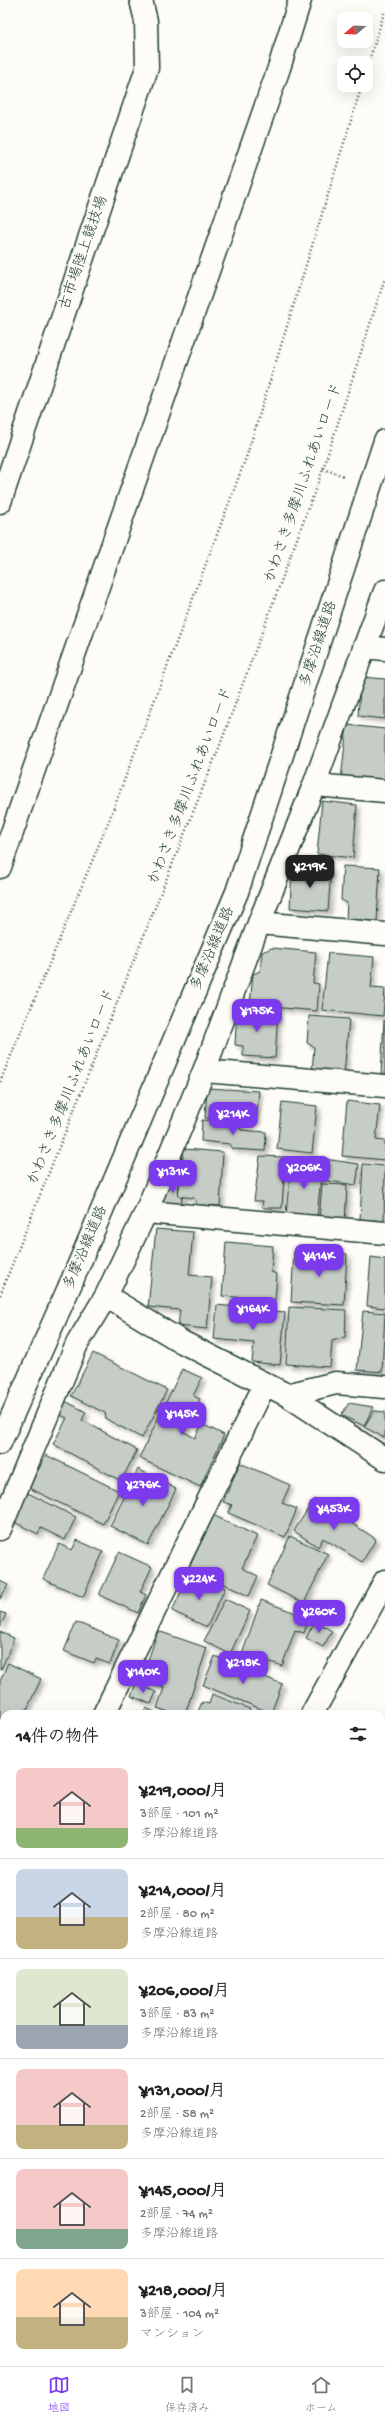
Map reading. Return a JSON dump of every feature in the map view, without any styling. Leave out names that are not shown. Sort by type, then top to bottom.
[{"type":"street","name":"古市場陸上競技場","points":[[0,502],[147,68],[146,21],[141,0]]},
{"type":"street","points":[[0,867],[279,68],[300,0]]},
{"type":"street","name":"多摩沿線道路","points":[[0,1443],[71,1283],[237,892],[385,441]]},
{"type":"street","points":[[0,1529],[77,1344],[106,1296],[146,1212],[204,1071],[259,923],[314,785],[375,648],[385,591]]},
{"type":"street","points":[[314,785],[385,791]]},
{"type":"street","points":[[259,923],[385,934]]},
{"type":"street","points":[[204,1071],[385,1086]]},
{"type":"street","points":[[146,1212],[385,1233]]},
{"type":"street","points":[[106,1296],[182,1342],[287,1395],[385,1459]]},
{"type":"street","points":[[287,1395],[336,1383],[385,1387]]},
{"type":"street","points":[[106,1710],[265,1384]]},
{"type":"street","points":[[314,1710],[385,1581]]},
{"type":"path","points":[[371,56],[385,10]]},
{"type":"path","points":[[0,1082],[110,818],[247,455],[360,92]]},
{"type":"path","name":"かわさき多摩川ふれあいロード","points":[[0,1295],[220,745],[323,469],[385,278]]},
{"type":"building","points":[[361,677],[385,679],[385,719],[358,716]]},
{"type":"building","points":[[347,725],[385,729],[385,784],[341,780]]},
{"type":"building","points":[[322,801],[357,805],[353,858],[317,854]]},
{"type":"building","points":[[343,866],[380,868],[377,921],[346,919],[347,903],[341,900]]},
{"type":"building","points":[[292,867],[331,870],[328,911],[290,908]]},
{"type":"building","points":[[272,948],[316,952],[313,983],[319,984],[317,1011],[250,1005],[253,974],[260,971],[262,952]]},
{"type":"building","points":[[328,953],[374,957],[371,988],[385,989],[383,1016],[322,1010]]},
{"type":"building","points":[[237,1009],[278,1012],[275,1058],[243,1056],[243,1046],[235,1045]]},
{"type":"building","points":[[309,1016],[349,1019],[344,1074],[312,1071],[314,1047],[307,1043]]},
{"type":"building","points":[[384,1020],[385,1075],[381,1075]]},
{"type":"building","points":[[207,1088],[259,1091],[256,1122],[205,1118]]},
{"type":"building","points":[[347,1101],[380,1105],[376,1140],[385,1141],[385,1160],[342,1156]]},
{"type":"building","points":[[282,1102],[317,1106],[312,1153],[277,1149]]},
{"type":"building","points":[[202,1120],[238,1122],[241,1130],[266,1132],[265,1151],[233,1149],[230,1144],[201,1141]]},
{"type":"building","points":[[184,1149],[223,1152],[220,1206],[197,1205],[194,1198],[178,1196]]},
{"type":"building","points":[[260,1156],[285,1157],[282,1208],[264,1208],[262,1206],[263,1201],[254,1201]]},
{"type":"building","points":[[324,1159],[359,1164],[356,1185],[321,1180]]},
{"type":"building","points":[[291,1161],[322,1165],[317,1218],[286,1215]]},
{"type":"building","points":[[363,1164],[385,1166],[384,1221],[360,1219]]},
{"type":"building","points":[[170,1177],[179,1180],[178,1196],[182,1197],[181,1207],[170,1206],[162,1200]]},
{"type":"building","points":[[322,1184],[347,1185],[345,1222],[319,1220]]},
{"type":"building","points":[[156,1229],[193,1232],[189,1275],[212,1277],[207,1329],[178,1326],[180,1310],[148,1307]]},
{"type":"building","points":[[226,1242],[273,1246],[271,1272],[277,1274],[275,1300],[222,1296]]},
{"type":"building","points":[[294,1252],[347,1254],[344,1305],[291,1302]]},
{"type":"building","points":[[371,1257],[385,1259],[385,1308],[367,1306]]},
{"type":"building","points":[[217,1305],[285,1312],[280,1365],[252,1362],[254,1343],[214,1339]]},
{"type":"building","points":[[289,1307],[346,1310],[345,1337],[332,1341],[330,1367],[286,1364]]},
{"type":"building","points":[[363,1311],[385,1313],[382,1372],[357,1370]]},
{"type":"building","points":[[93,1353],[167,1390],[142,1438],[106,1419],[105,1413],[71,1396]]},
{"type":"building","points":[[182,1369],[202,1378],[193,1396],[200,1399],[184,1432],[195,1438],[202,1424],[224,1435],[200,1487],[139,1458]]},
{"type":"building","points":[[65,1401],[86,1412],[82,1420],[137,1450],[121,1481],[53,1444],[67,1418],[58,1414]]},
{"type":"building","points":[[349,1403],[373,1407],[364,1426],[341,1415]]},
{"type":"building","points":[[374,1411],[385,1412],[385,1438],[364,1427]]},
{"type":"building","points":[[46,1455],[119,1491],[103,1524],[29,1488]]},
{"type":"building","points":[[240,1463],[290,1485],[282,1503],[297,1509],[285,1537],[228,1513],[232,1505],[223,1502]]},
{"type":"building","points":[[138,1469],[176,1489],[148,1545],[110,1526]]},
{"type":"building","points":[[26,1492],[76,1517],[65,1540],[41,1528],[38,1534],[12,1521]]},
{"type":"building","points":[[314,1499],[376,1539],[362,1562],[323,1538],[318,1547],[294,1531]]},
{"type":"building","points":[[213,1515],[257,1536],[242,1568],[258,1576],[249,1596],[189,1568]]},
{"type":"building","points":[[290,1536],[328,1554],[304,1603],[267,1585]]},
{"type":"building","points":[[77,1540],[103,1552],[83,1597],[43,1579],[59,1544],[72,1550]]},
{"type":"building","points":[[119,1552],[152,1567],[140,1592],[146,1595],[138,1613],[99,1595]]},
{"type":"building","points":[[187,1579],[205,1587],[208,1580],[225,1588],[207,1627],[172,1611]]},
{"type":"building","points":[[0,1581],[8,1585],[0,1599]]},
{"type":"building","points":[[225,1599],[250,1611],[230,1654],[204,1641]]},
{"type":"building","points":[[261,1600],[309,1618],[304,1633],[295,1630],[282,1666],[268,1661],[266,1669],[240,1660]]},
{"type":"building","points":[[0,1612],[6,1614],[0,1628]]},
{"type":"building","points":[[315,1621],[332,1631],[323,1647],[306,1638]]},
{"type":"building","points":[[76,1622],[119,1640],[110,1664],[96,1659],[94,1663],[64,1651]]},
{"type":"building","points":[[158,1631],[207,1648],[186,1710],[163,1710],[157,1708],[164,1688],[147,1682],[151,1668],[146,1666]]},
{"type":"building","points":[[0,1632],[14,1638],[1,1670],[0,1670]]},
{"type":"building","points":[[215,1656],[282,1684],[272,1710],[264,1710],[203,1685]]},
{"type":"building","points":[[8,1663],[41,1679],[26,1710],[0,1710],[0,1681]]},
{"type":"building","points":[[136,1683],[156,1692],[151,1704],[131,1696]]},
{"type":"building","points":[[212,1694],[250,1709],[199,1710],[202,1702],[209,1704]]}]
